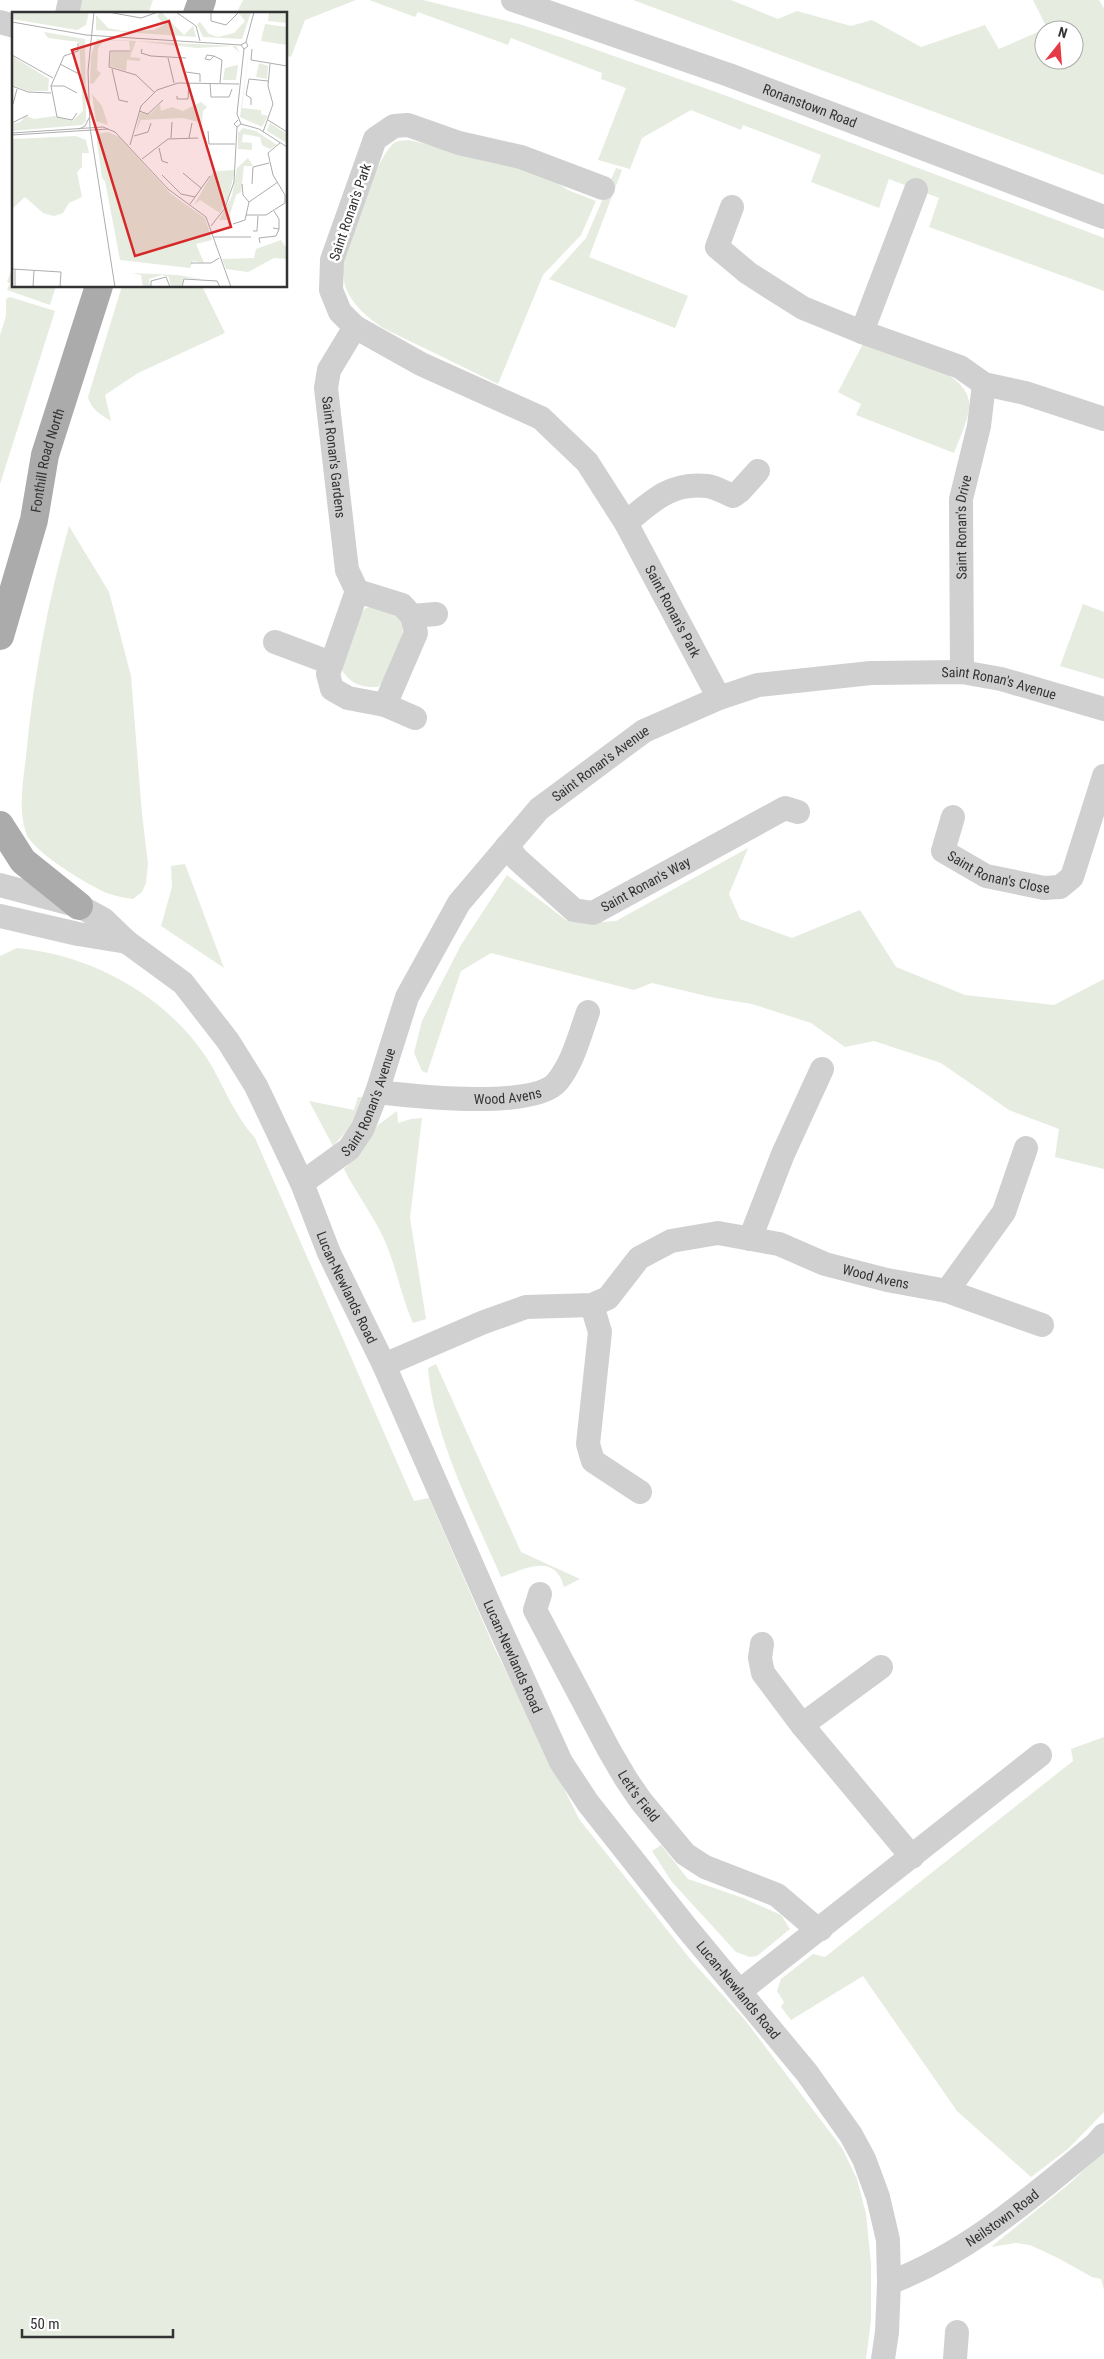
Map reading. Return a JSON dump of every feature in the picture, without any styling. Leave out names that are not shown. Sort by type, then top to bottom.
[{"type":"main road","points":[[198,12],[202,0]]},
{"type":"main road","name":"Fonthill Road North","points":[[0,636],[34,520],[45,455],[98,288]]},
{"type":"main road","points":[[0,825],[24,861],[79,906]]},
{"type":"street","name":"Ronanstown Road","points":[[513,0],[729,75],[1104,216]]},
{"type":"street","name":"Saint Ronan's Park","points":[[603,188],[521,157],[459,143],[408,125],[394,126],[375,139],[332,260],[331,290],[340,312],[355,327],[421,364],[541,418],[587,462],[626,523],[719,698]]},
{"type":"street","points":[[862,332],[916,190]]},
{"type":"street","points":[[732,207],[717,247],[748,273],[803,308],[862,332],[960,367],[984,384],[1025,392],[1104,420]]},
{"type":"street","name":"Saint Ronan's Gardens","points":[[355,327],[329,370],[326,388],[347,570],[357,591]]},
{"type":"street","name":"Saint Ronan's Drive","points":[[962,672],[961,499],[980,426],[984,384]]},
{"type":"street","points":[[626,523],[654,499],[676,487],[708,486],[733,496],[758,471]]},
{"type":"street","points":[[385,705],[416,634],[412,616],[402,605],[357,591],[331,662],[328,674],[332,689],[348,698],[385,705],[415,718]]},
{"type":"street","points":[[412,616],[436,614]]},
{"type":"street","points":[[275,642],[331,662]]},
{"type":"street","name":"Saint Ronan's Avenue","points":[[302,1183],[349,1149],[363,1128],[377,1092],[407,997],[459,903],[539,809],[644,731],[719,698],[758,685],[871,673],[962,672],[1001,679],[1104,709]]},
{"type":"street","name":"Saint Ronan's Close","points":[[953,817],[943,850],[986,876],[1044,888],[1060,887],[1072,877],[1104,776]]},
{"type":"street","name":"Saint Ronan's Way","points":[[507,846],[517,859],[574,910],[593,913],[785,808],[798,812]]},
{"type":"street","name":"Lucan-Newlands Road","points":[[0,885],[79,906],[103,919],[127,942],[183,983],[228,1041],[256,1086],[302,1183],[329,1253],[384,1365],[561,1762],[588,1803],[686,1927],[807,2073],[851,2135],[864,2159],[878,2197],[888,2240],[887,2332],[883,2359]]},
{"type":"street","name":"Lucan-Newlands Road","points":[[0,916],[78,934],[127,942]]},
{"type":"street","name":"Wood Avens","points":[[377,1092],[419,1098],[480,1099],[532,1095],[556,1083],[568,1064],[588,1012]]},
{"type":"street","points":[[750,1238],[783,1154],[822,1069]]},
{"type":"street","points":[[947,1291],[1004,1212],[1026,1148]]},
{"type":"street","name":"Wood Avens","points":[[592,1305],[608,1298],[640,1258],[671,1241],[718,1233],[779,1244],[834,1266],[887,1280],[947,1291],[1042,1325]]},
{"type":"street","points":[[384,1365],[484,1322],[526,1307],[592,1305],[600,1332],[588,1444],[593,1461],[640,1492]]},
{"type":"street","name":"Lett's Field","points":[[540,1594],[535,1610],[609,1750],[641,1801],[685,1854],[705,1867],[777,1895],[811,1924],[821,1929]]},
{"type":"street","points":[[762,1644],[760,1658],[763,1673],[802,1725],[912,1857]]},
{"type":"street","points":[[802,1725],[881,1667]]},
{"type":"street","points":[[740,1991],[1040,1755]]},
{"type":"street","name":"Neilstown Road","points":[[889,2283],[926,2269],[976,2239],[1030,2198],[1096,2144],[1104,2135]]},
{"type":"street","points":[[955,2359],[957,2332]]},
{"type":"shaded area","points":[[80,0],[153,0],[149,12],[77,12]]},
{"type":"shaded area","points":[[243,0],[356,0],[305,20],[291,57],[288,56],[288,12],[237,12]]},
{"type":"shaded area","points":[[369,0],[423,0],[519,24],[563,38],[727,96],[1104,238],[1104,291],[929,227],[939,198],[889,179],[879,208],[811,182],[821,155],[743,125],[741,130],[691,110],[642,138],[630,169],[598,160],[626,88],[601,79],[602,73],[511,38],[508,45],[418,12],[415,17]]},
{"type":"shaded area","points":[[633,0],[731,0],[778,19],[797,11],[851,26],[872,20],[921,47],[985,25],[999,49],[1034,34],[1034,70],[1084,70],[1084,20],[1043,20],[1033,0],[1099,0],[1104,8],[1104,175]]},
{"type":"shaded area","points":[[409,140],[510,164],[551,179],[568,190],[596,201],[581,235],[543,275],[498,384],[383,328],[361,310],[345,286],[343,256],[345,247],[366,192],[388,150],[396,142]]},
{"type":"shaded area","points":[[616,168],[622,170],[589,257],[688,296],[675,328],[549,279],[586,238]]},
{"type":"shaded area","points":[[12,268],[12,288],[55,288],[50,305],[7,290],[10,283],[7,282]]},
{"type":"shaded area","points":[[121,288],[203,288],[225,333],[138,373],[105,395],[111,421],[94,408],[88,397]]},
{"type":"shaded area","points":[[10,297],[55,311],[0,484],[0,335],[6,316],[6,299]]},
{"type":"shaded area","points":[[865,340],[925,362],[954,379],[964,389],[969,401],[968,413],[954,453],[856,415],[861,404],[838,392]]},
{"type":"shaded area","points":[[69,526],[109,592],[131,676],[148,864],[146,883],[142,892],[133,899],[107,893],[87,883],[50,858],[31,841],[26,833],[22,814],[23,785],[37,669],[54,583]]},
{"type":"shaded area","points":[[1083,604],[1104,612],[1104,679],[1060,666]]},
{"type":"shaded area","points":[[381,606],[397,612],[403,632],[402,642],[396,661],[385,679],[378,687],[366,687],[355,683],[347,677],[340,666],[355,618],[366,608]]},
{"type":"shaded area","points":[[748,848],[729,894],[740,919],[792,938],[860,910],[896,967],[965,995],[1054,1005],[1104,979],[1104,1169],[1055,1157],[1059,1129],[1009,1110],[941,1063],[874,1041],[845,1047],[811,1023],[752,1004],[715,998],[652,983],[634,990],[491,953],[461,971],[427,1073],[422,1071],[414,1053],[422,1021],[461,945],[507,875],[566,920],[587,923],[616,921]]},
{"type":"shaded area","points":[[185,864],[224,968],[161,926],[172,887],[171,866]]},
{"type":"shaded area","points":[[17,948],[73,959],[100,970],[149,998],[171,1016],[191,1037],[208,1060],[241,1120],[255,1138],[414,1501],[429,1498],[493,1645],[579,1819],[691,1960],[745,2020],[842,2148],[857,2179],[866,2214],[871,2264],[871,2320],[866,2359],[0,2359],[0,956]]},
{"type":"shaded area","points":[[358,1097],[364,1097],[353,1124],[333,1146],[309,1101],[354,1110]]},
{"type":"shaded area","points":[[397,1111],[398,1123],[422,1118],[410,1218],[426,1319],[413,1323],[384,1239],[344,1169],[360,1152],[378,1125]]},
{"type":"shaded area","points":[[436,1364],[521,1552],[580,1579],[564,1587],[560,1576],[546,1566],[529,1567],[501,1577],[467,1501],[446,1447],[431,1394],[428,1368]]},
{"type":"shaded area","points":[[1104,1737],[1104,2112],[1068,2149],[1031,2177],[957,2111],[863,1976],[791,2020],[781,2007],[784,2002],[777,1991],[781,1979],[813,1954],[825,1957],[1073,1761],[1071,1749]]},
{"type":"shaded area","points":[[661,1845],[688,1879],[743,1898],[781,1915],[790,1929],[757,1956],[750,1957],[736,1952],[672,1882],[652,1851]]},
{"type":"shaded area","points":[[1104,2151],[1104,2290],[1101,2279],[1092,2277],[1030,2245],[1016,2243],[991,2247],[1069,2184]]}]
